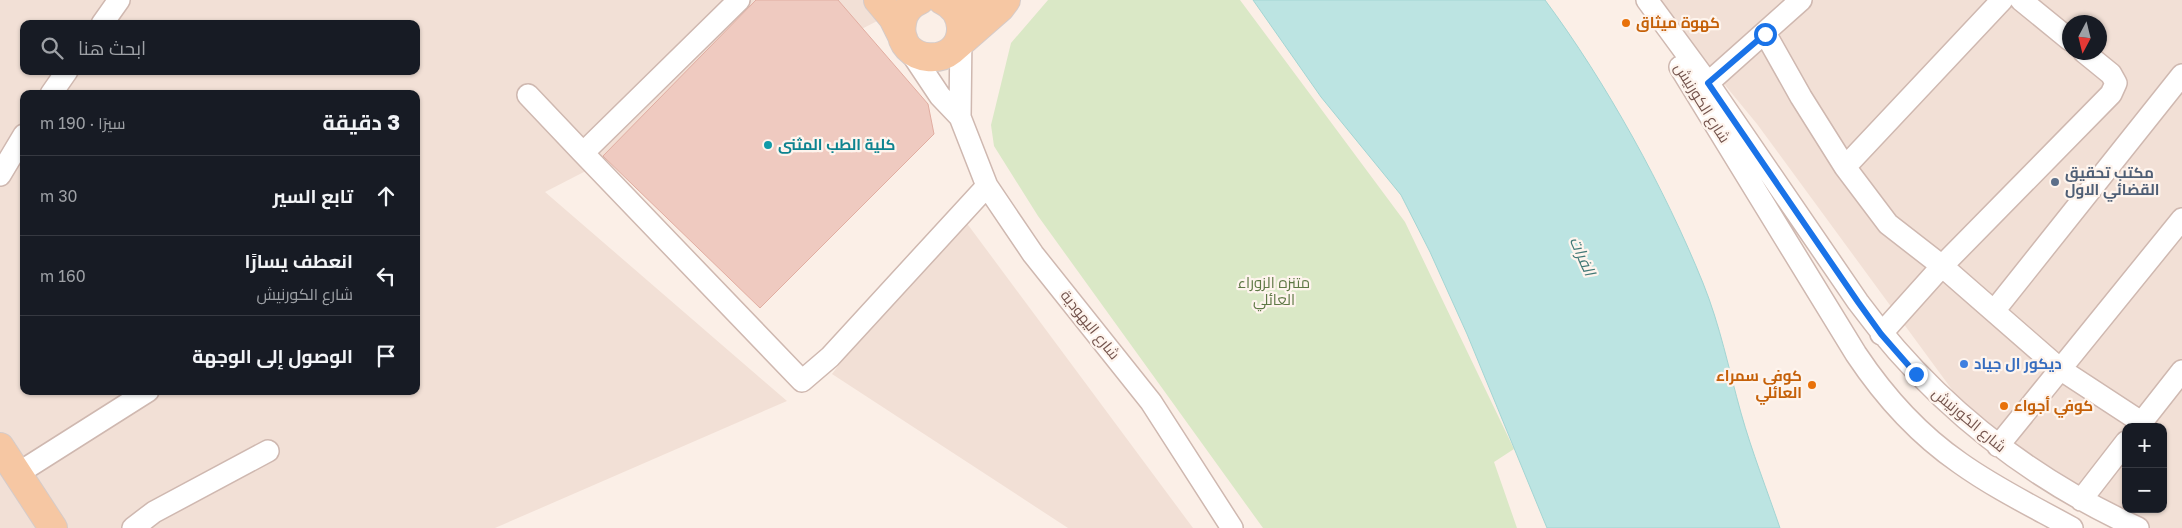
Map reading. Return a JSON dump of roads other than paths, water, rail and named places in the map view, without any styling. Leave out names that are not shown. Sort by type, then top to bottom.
[{"type":"main road","points":[[878,0],[893,18],[905,43],[916,54],[934,58],[944,55],[958,41],[1000,8],[1006,0]]},
{"type":"main road","points":[[905,43],[901,28],[902,18],[907,9],[936,0],[959,2],[979,0]]},
{"type":"main road","points":[[936,0],[952,6],[958,13],[958,41]]},
{"type":"main road","points":[[0,447],[53,528]]},
{"type":"street","points":[[105,20],[119,0]]},
{"type":"street","points":[[583,153],[739,0]]},
{"type":"street","name":"شارع الكورنيش","points":[[1631,0],[1682,69],[1856,354],[1902,413],[1939,447],[1966,467],[2002,490],[2072,528]]},
{"type":"street","name":"شارع الكورنيش","points":[[1646,0],[1708,83],[1881,334],[1916,374],[1955,412],[1998,446],[2038,474],[2081,500],[2138,528]]},
{"type":"street","points":[[1708,83],[1801,0]]},
{"type":"street","points":[[1845,167],[2002,0]]},
{"type":"street","points":[[2021,0],[2062,33]]},
{"type":"street","points":[[1765,34],[1845,167],[1888,224],[1942,266],[2060,369],[2139,423]]},
{"type":"street","points":[[958,41],[960,117]]},
{"type":"street","points":[[905,43],[940,96],[960,117]]},
{"type":"street","points":[[1881,334],[1942,266],[2111,94],[2116,83],[2111,74],[2094,60]]},
{"type":"street","points":[[54,90],[64,75]]},
{"type":"street","points":[[1994,311],[2182,75]]},
{"type":"street","points":[[528,95],[802,381],[830,357],[987,186]]},
{"type":"street","name":"شارع اليهودية","points":[[960,117],[987,186],[1033,254],[1152,402],[1232,528]]},
{"type":"street","points":[[0,175],[20,142]]},
{"type":"street","points":[[1768,209],[1785,197]]},
{"type":"street","points":[[1998,446],[2060,369],[2178,231]]},
{"type":"street","points":[[2141,423],[2182,371]]},
{"type":"street","points":[[18,474],[142,395]]},
{"type":"street","points":[[2081,500],[2122,447]]},
{"type":"street","points":[[133,528],[154,512],[268,451]]},
{"type":"water","name":"الفرات","points":[[1253,0],[1545,0],[1590,66],[1633,137],[1688,247],[1714,315],[1745,428],[1780,528],[1547,528],[1467,334],[1430,252],[1401,195],[1321,97]]},
{"type":"place","name":"كهوة ميثاق","points":[[1626,23]]},
{"type":"place","name":"كلية الطب المثنى","points":[[768,145]]},
{"type":"place","name":"مكتب تحقيق القضائي الاول","points":[[2055,182]]},
{"type":"place","name":"ديكور ال جياد","points":[[1964,364]]},
{"type":"place","name":"كوفي سمراء العائلي","points":[[1812,385]]},
{"type":"place","name":"كوفي أجواء","points":[[2004,406]]},
{"type":"park label","name":"متنزه الزوراء العائلي","points":[[1274,292]]}]
